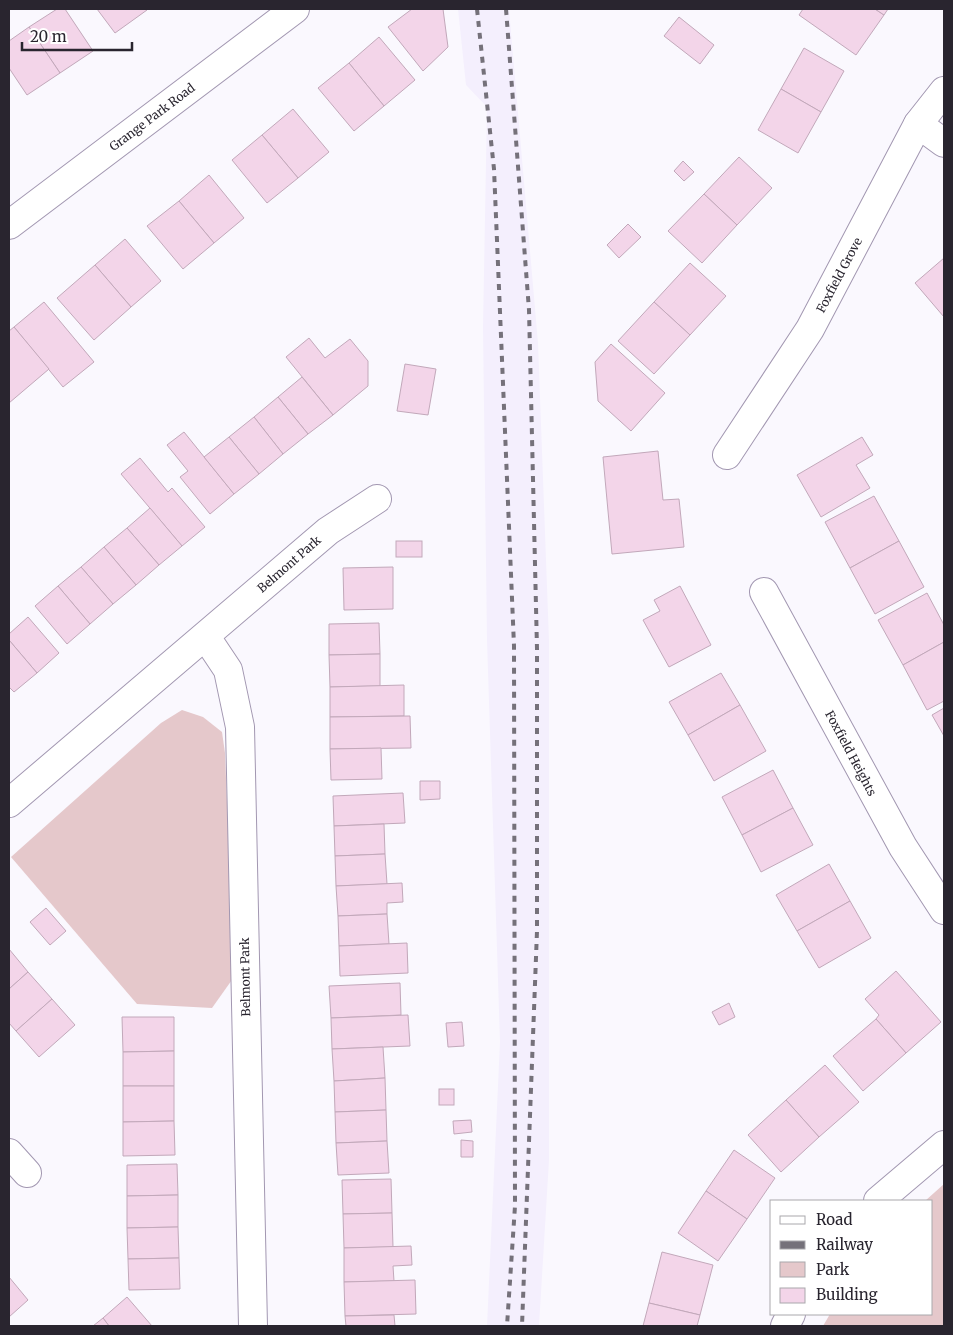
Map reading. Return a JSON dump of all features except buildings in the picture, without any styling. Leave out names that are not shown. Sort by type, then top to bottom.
[{"type":"street","name":"Grange Park Road","points":[[9,225],[295,9]]},
{"type":"street","name":"Foxfield Grove","points":[[727,455],[810,329],[918,124],[944,91]]},
{"type":"street","points":[[918,124],[944,143]]},
{"type":"street","name":"Belmont Park","points":[[9,803],[328,531],[377,499]]},
{"type":"street","name":"Foxfield Heights","points":[[764,592],[902,847],[944,910]]},
{"type":"street","name":"Belmont Park","points":[[206,636],[228,670],[240,728],[253,1326]]},
{"type":"street","points":[[879,1200],[944,1145]]},
{"type":"street","points":[[9,1153],[27,1173]]},
{"type":"shaded area","points":[[458,9],[509,9],[538,343],[549,641],[549,1160],[539,1326],[487,1326],[500,1042],[487,640],[483,328],[487,107],[466,85]]},
{"type":"green space","points":[[182,710],[203,717],[222,732],[225,753],[234,977],[212,1008],[137,1004],[11,857],[161,723]]},
{"type":"green space","points":[[944,1184],[944,1326],[823,1326],[829,1315],[933,1315],[933,1200],[926,1200]]},
{"type":"railway","points":[[477,9],[494,169],[514,646],[515,1206],[507,1326]]},
{"type":"railway","points":[[506,9],[529,310],[537,649],[537,931],[522,1326]]}]
